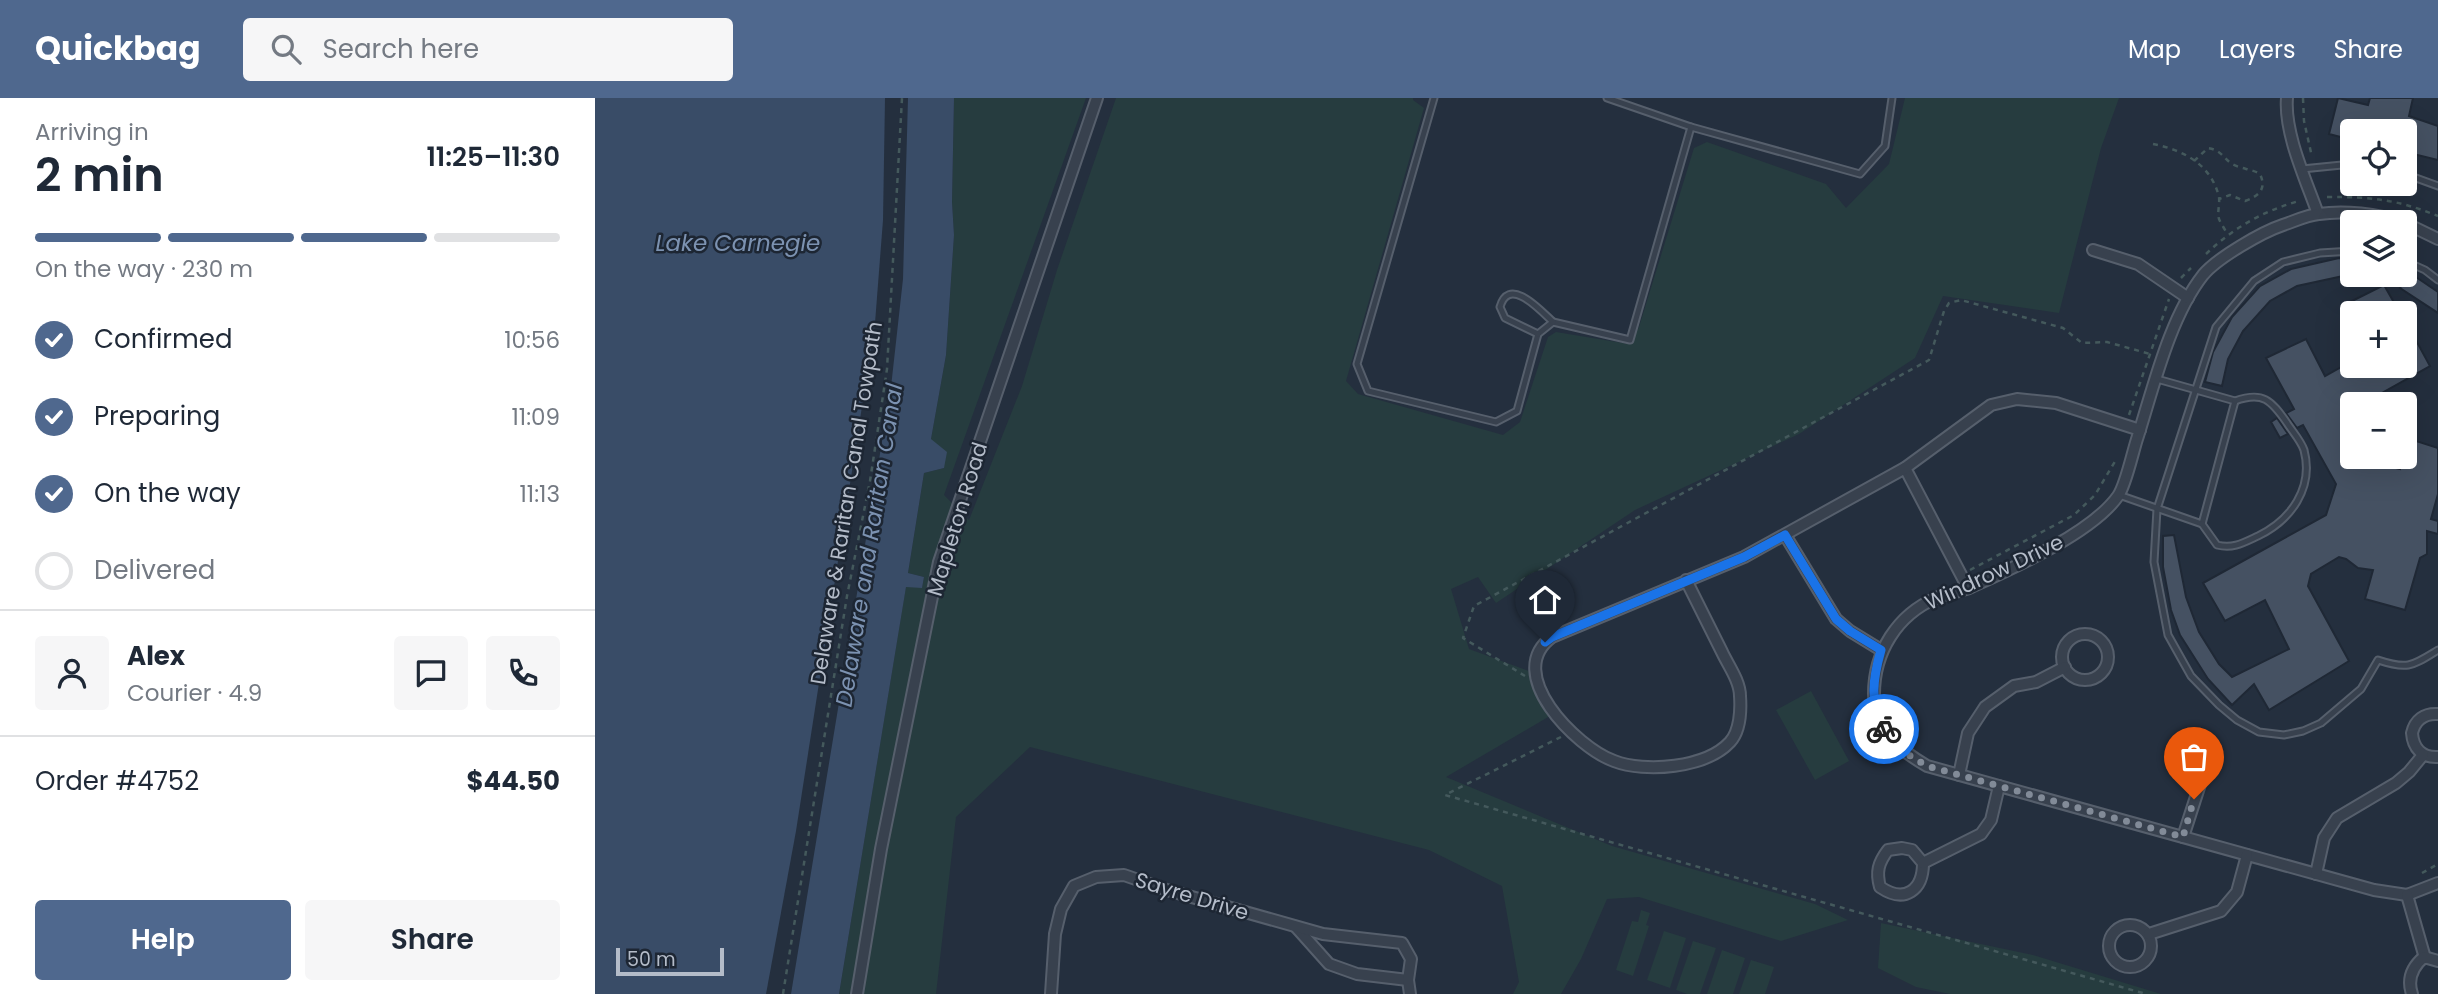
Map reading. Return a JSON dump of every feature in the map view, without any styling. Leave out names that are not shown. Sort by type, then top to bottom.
[{"type":"street","name":"Mapleton Road","points":[[857,994],[881,849],[939,562],[1097,98]]},
{"type":"street","points":[[2287,98],[2286,109],[2302,169],[2318,214]]},
{"type":"street","name":"Windrow Drive","points":[[2340,214],[2318,214],[2272,229],[2234,251],[2205,273],[2188,298],[2164,358],[2119,495],[2093,521],[2055,545],[1968,588],[1936,598],[1917,608],[1895,629],[1881,650],[1874,677],[1874,702],[1879,721],[1889,739],[1927,766],[2374,890],[2407,895]]},
{"type":"street","name":"Windrow Drive","points":[[2417,230],[2438,239]]},
{"type":"street","points":[[2093,250],[2138,264],[2188,298]]},
{"type":"street","points":[[1686,580],[1741,694],[1738,724],[1731,741],[1713,754],[1695,762],[1655,768],[1616,762],[1580,743],[1570,733],[1537,683],[1535,661],[1538,651],[1552,637],[1686,580],[1744,557],[1905,468],[1991,405],[2017,398],[2056,403],[2140,430]]},
{"type":"street","points":[[1905,468],[1968,588]]},
{"type":"street","points":[[1785,535],[1836,619],[1881,650]]},
{"type":"street","points":[[2085,634],[2099,638],[2105,644],[2109,658],[2103,672],[2097,677],[2083,680],[2065,667],[2063,652],[2070,639],[2085,634]]},
{"type":"street","points":[[1959,775],[1968,733],[1985,707],[2014,686],[2036,682],[2065,667]]},
{"type":"street","points":[[2438,714],[2426,715],[2413,726],[2416,748],[2423,755],[2438,757]]},
{"type":"street","points":[[2316,874],[2323,838],[2337,818],[2396,783],[2423,755]]},
{"type":"street","points":[[2183,837],[2203,775]]},
{"type":"street","points":[[1923,863],[1981,834],[1991,820],[1999,786]]},
{"type":"street","points":[[1888,850],[1912,850],[1923,863],[1923,878],[1916,888],[1905,894],[1892,895],[1880,887],[1877,873],[1881,859],[1888,850]]},
{"type":"street","points":[[2148,934],[2221,911],[2237,892],[2248,855]]},
{"type":"street","name":"Sayre Drive","points":[[1051,994],[1055,934],[1061,909],[1074,886],[1096,877],[1124,875],[1167,890],[1323,934],[1402,943],[1412,959],[1408,981],[1409,994]]},
{"type":"street","points":[[2425,958],[2407,895],[2438,883]]},
{"type":"street","points":[[2125,925],[2138,925],[2148,934],[2151,955],[2141,966],[2122,967],[2112,958],[2109,946],[2115,932],[2125,925]]},
{"type":"street","points":[[1296,927],[1329,964],[1357,974],[1408,981]]},
{"type":"street","points":[[2425,958],[2438,961]]},
{"type":"street","points":[[2412,994],[2412,972],[2425,958]]},
{"type":"lane","points":[[1434,98],[1357,364],[1368,391],[1496,422],[1517,411],[1538,334],[1553,322]]},
{"type":"lane","points":[[1607,98],[1691,127],[1860,174],[1885,146],[1892,98]]},
{"type":"lane","points":[[1538,334],[1505,318],[1500,307],[1505,298],[1511,295],[1523,296],[1553,322],[1630,340],[1691,127]]},
{"type":"lane","points":[[2302,169],[2340,165]]},
{"type":"lane","points":[[2417,178],[2438,186]]},
{"type":"lane","points":[[2340,252],[2283,262],[2254,281],[2216,327],[2157,509],[2154,562],[2168,635],[2191,676],[2218,705],[2259,732],[2284,734],[2303,731],[2321,723],[2361,689],[2378,660],[2397,667],[2410,667],[2438,650]]},
{"type":"lane","points":[[2417,266],[2438,280]]},
{"type":"lane","points":[[2119,495],[2202,524],[2217,545],[2237,546],[2272,529],[2298,502],[2307,479],[2304,448],[2272,402],[2257,396],[2235,401],[2157,379]]},
{"type":"lane","points":[[2202,524],[2235,401]]},
{"type":"path","name":"Delaware & Raritan Canal Towpath","points":[[783,994],[847,596],[870,481],[887,369],[902,98]]},
{"type":"path","points":[[2303,98],[2304,121],[2315,167]]},
{"type":"path","points":[[2153,144],[2175,149],[2213,178],[2219,199],[2219,218],[2227,234]]},
{"type":"path","points":[[2194,161],[2208,148],[2215,149],[2230,163],[2260,174],[2264,182],[2257,197],[2245,201],[2230,195],[2219,199]]},
{"type":"path","points":[[2126,426],[2148,354],[2170,295],[2175,289]]},
{"type":"path","points":[[1537,683],[1463,638],[1474,606],[1929,360],[1949,303],[1961,300],[2063,328],[2082,343],[2107,342],[2164,358]]},
{"type":"path","points":[[1961,574],[2074,515],[2095,495],[2120,451]]},
{"type":"path","points":[[1570,733],[1445,795],[2146,994]]},
{"type":"path","points":[[2421,873],[2438,864]]},
{"type":"green space","points":[[954,98],[1086,98],[944,495],[969,520],[1022,386],[1057,270],[1116,98],[1413,98],[1424,108],[1346,381],[1358,394],[1503,435],[1520,422],[1548,337],[1556,332],[1629,344],[1639,327],[1694,148],[1707,142],[1826,184],[1846,208],[1889,164],[1905,98],[2119,98],[2101,148],[2059,313],[1943,296],[1915,358],[1799,434],[1635,510],[1496,603],[1478,577],[1451,589],[1469,649],[1537,674],[1555,713],[1446,777],[1612,846],[1815,904],[1848,920],[1781,941],[1639,897],[1607,899],[1581,959],[1561,994],[1513,994],[1519,982],[1502,886],[1429,850],[1030,747],[956,817],[936,994],[839,994],[906,586],[922,587],[924,577],[908,573],[924,473],[944,468],[931,439],[946,355],[954,235]]},
{"type":"green space","points":[[1811,691],[1849,761],[1815,780],[1776,710]]},
{"type":"green space","points":[[1641,910],[1650,913],[1646,925],[1649,926],[1633,976],[1616,970],[1632,921],[1638,922]]},
{"type":"green space","points":[[1881,923],[2033,955],[2161,994],[1950,994],[1916,987],[1878,968]]},
{"type":"green space","points":[[1664,931],[1686,938],[1670,988],[1647,980]]},
{"type":"green space","points":[[1693,941],[1716,948],[1700,994],[1687,994],[1676,990]]},
{"type":"green space","points":[[1722,950],[1745,958],[1733,994],[1707,994]]},
{"type":"green space","points":[[1751,960],[1774,967],[1765,994],[1739,994]]},
{"type":"water","name":"Lake Carnegie","points":[[595,98],[885,98],[883,220],[875,323],[796,831],[766,994],[595,994]]},
{"type":"water","name":"Delaware and Raritan Canal","points":[[908,98],[954,98],[954,235],[946,355],[931,439],[947,452],[944,468],[924,473],[908,573],[924,577],[922,588],[906,587],[839,994],[791,994],[891,387],[903,279]]},
{"type":"building","points":[[2338,98],[2368,105],[2370,98],[2413,98],[2409,116],[2438,126],[2438,160],[2417,155],[2417,119],[2340,119],[2340,137],[2329,134]]},
{"type":"building","points":[[2340,258],[2340,277],[2297,286],[2270,301],[2243,331],[2228,359],[2222,386],[2205,382],[2213,352],[2232,317],[2260,286],[2291,269]]},
{"type":"building","points":[[2417,278],[2438,292],[2438,313],[2400,288],[2417,287]]},
{"type":"building","points":[[2385,287],[2393,301],[2352,301]]},
{"type":"building","points":[[2306,339],[2325,376],[2340,368],[2340,378],[2409,378],[2383,392],[2340,392],[2340,469],[2417,469],[2417,441],[2438,448],[2438,494],[2431,519],[2438,521],[2438,534],[2427,531],[2427,554],[2420,558],[2405,610],[2365,599],[2373,570],[2358,568],[2346,559],[2339,557],[2311,574],[2308,586],[2349,661],[2269,710],[2254,684],[2232,705],[2208,679],[2180,635],[2171,610],[2163,567],[2163,536],[2174,535],[2186,597],[2199,632],[2219,664],[2232,677],[2289,649],[2265,600],[2225,621],[2203,583],[2326,515],[2336,484],[2303,425],[2297,428],[2286,413],[2294,409],[2266,358]]},
{"type":"building","points":[[2417,342],[2430,366],[2417,373]]},
{"type":"building","points":[[2277,418],[2288,434],[2280,438],[2271,422]]},
{"type":"way so far","points":[[1884,729],[1889,739],[1927,766],[2183,837],[2194,799]]},
{"type":"route","points":[[1545,642],[1744,557],[1785,535],[1836,619],[1881,650],[1874,677],[1874,702],[1884,729]]}]
